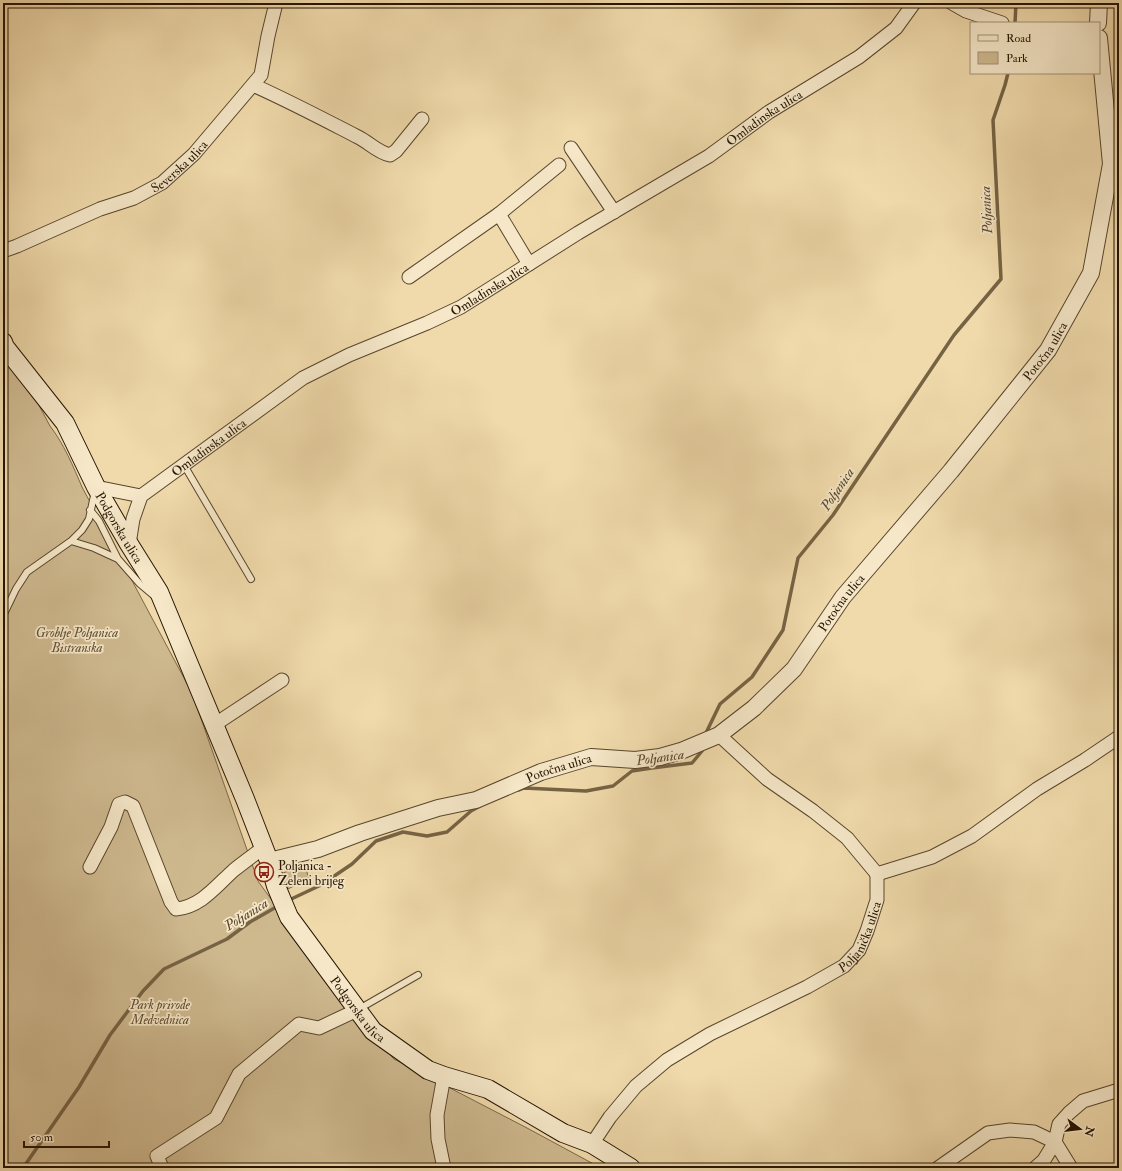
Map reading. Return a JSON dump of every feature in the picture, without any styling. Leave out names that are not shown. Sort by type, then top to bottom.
[{"type":"main road","name":"Podgorska ulica","points":[[3,342],[5,347],[65,423],[96,487],[159,592],[266,854],[276,886],[289,917],[357,1010],[373,1031],[428,1070],[488,1090],[563,1133],[592,1144],[631,1168]]},
{"type":"street","name":"Severska ulica","points":[[3,251],[100,209],[134,198],[162,183],[194,154],[261,75],[276,3]]},
{"type":"street","name":"Omladinska ulica","points":[[141,496],[303,378],[349,355],[427,323],[460,307],[614,212],[709,156],[769,112],[833,71],[859,57],[896,28],[914,3]]},
{"type":"street","points":[[952,3],[966,11],[999,22]]},
{"type":"street","points":[[1098,22],[1099,3]]},
{"type":"street","name":"Potočna ulica","points":[[266,854],[318,849],[360,833],[438,808],[476,800],[541,772],[591,757],[635,760],[660,757],[710,739],[754,708],[794,669],[843,597],[952,471],[1048,350],[1090,273],[1115,170],[1100,46]]},
{"type":"street","points":[[253,85],[288,101],[362,139],[382,153],[390,155],[396,151],[422,119]]},
{"type":"street","points":[[571,148],[614,212]]},
{"type":"street","points":[[410,277],[499,214],[559,165]]},
{"type":"street","points":[[499,214],[529,264]]},
{"type":"street","points":[[96,487],[141,496],[133,519],[129,544]]},
{"type":"street","points":[[214,725],[282,680]]},
{"type":"street","points":[[710,739],[813,811],[847,838],[877,874],[932,857],[972,836],[1037,789],[1085,760],[1119,737]]},
{"type":"street","points":[[90,866],[111,827],[116,809],[119,804],[125,802],[133,806],[171,902],[176,909],[186,908],[206,897],[234,870],[266,854]]},
{"type":"street","name":"Poljanička ulica","points":[[592,1144],[610,1117],[636,1086],[667,1060],[710,1034],[807,987],[844,966],[859,950],[867,931],[877,900],[877,874]]},
{"type":"street","points":[[162,1168],[157,1156],[216,1118],[239,1074],[299,1024],[319,1028],[357,1010]]},
{"type":"street","points":[[444,1076],[437,1115],[438,1139],[444,1168]]},
{"type":"street","points":[[1035,1168],[1044,1160],[1055,1142],[1059,1124],[1069,1112],[1083,1101],[1119,1090]]},
{"type":"street","points":[[938,1168],[988,1133],[1010,1130],[1034,1132],[1055,1142],[1070,1168]]},
{"type":"lane","points":[[184,465],[251,578]]},
{"type":"lane","points":[[3,616],[16,589],[27,572],[70,541],[82,530],[89,519],[92,498],[96,487]]},
{"type":"lane","points":[[90,510],[99,520],[118,559],[140,584],[164,604]]},
{"type":"lane","points":[[70,541],[94,548],[118,559]]},
{"type":"lane","points":[[357,1010],[418,975]]},
{"type":"green space","name":"Park prirode Medvednica","points":[[3,338],[50,426],[72,463],[82,487],[192,693],[258,881],[361,1024],[394,1059],[601,1168],[3,1168]]},
{"type":"green space","points":[[304,864],[309,878],[288,889],[281,874]]},
{"type":"waterway","name":"Poljanica","points":[[1015,22],[1016,3]]},
{"type":"waterway","name":"Poljanica","points":[[705,735],[720,704],[752,677],[783,630],[798,558],[833,515],[954,335],[1001,279],[993,120],[1008,74]]},
{"type":"waterway","name":"Poljanica","points":[[519,790],[524,788],[586,791],[613,786],[632,771],[692,763],[702,751],[703,747]]},
{"type":"waterway","name":"Poljanica","points":[[287,901],[321,885],[352,864],[376,841],[403,832],[427,836],[447,832],[471,811],[480,806]]},
{"type":"waterway","name":"Poljanica","points":[[23,1168],[79,1087],[110,1035],[143,991],[164,969],[227,939],[250,922],[278,906]]},
{"type":"place","name":"Poljanica - Zeleni brijeg","points":[[264,872]]},
{"type":"park label","name":"Groblje Poljanica Bistranska","points":[[77,640]]}]
